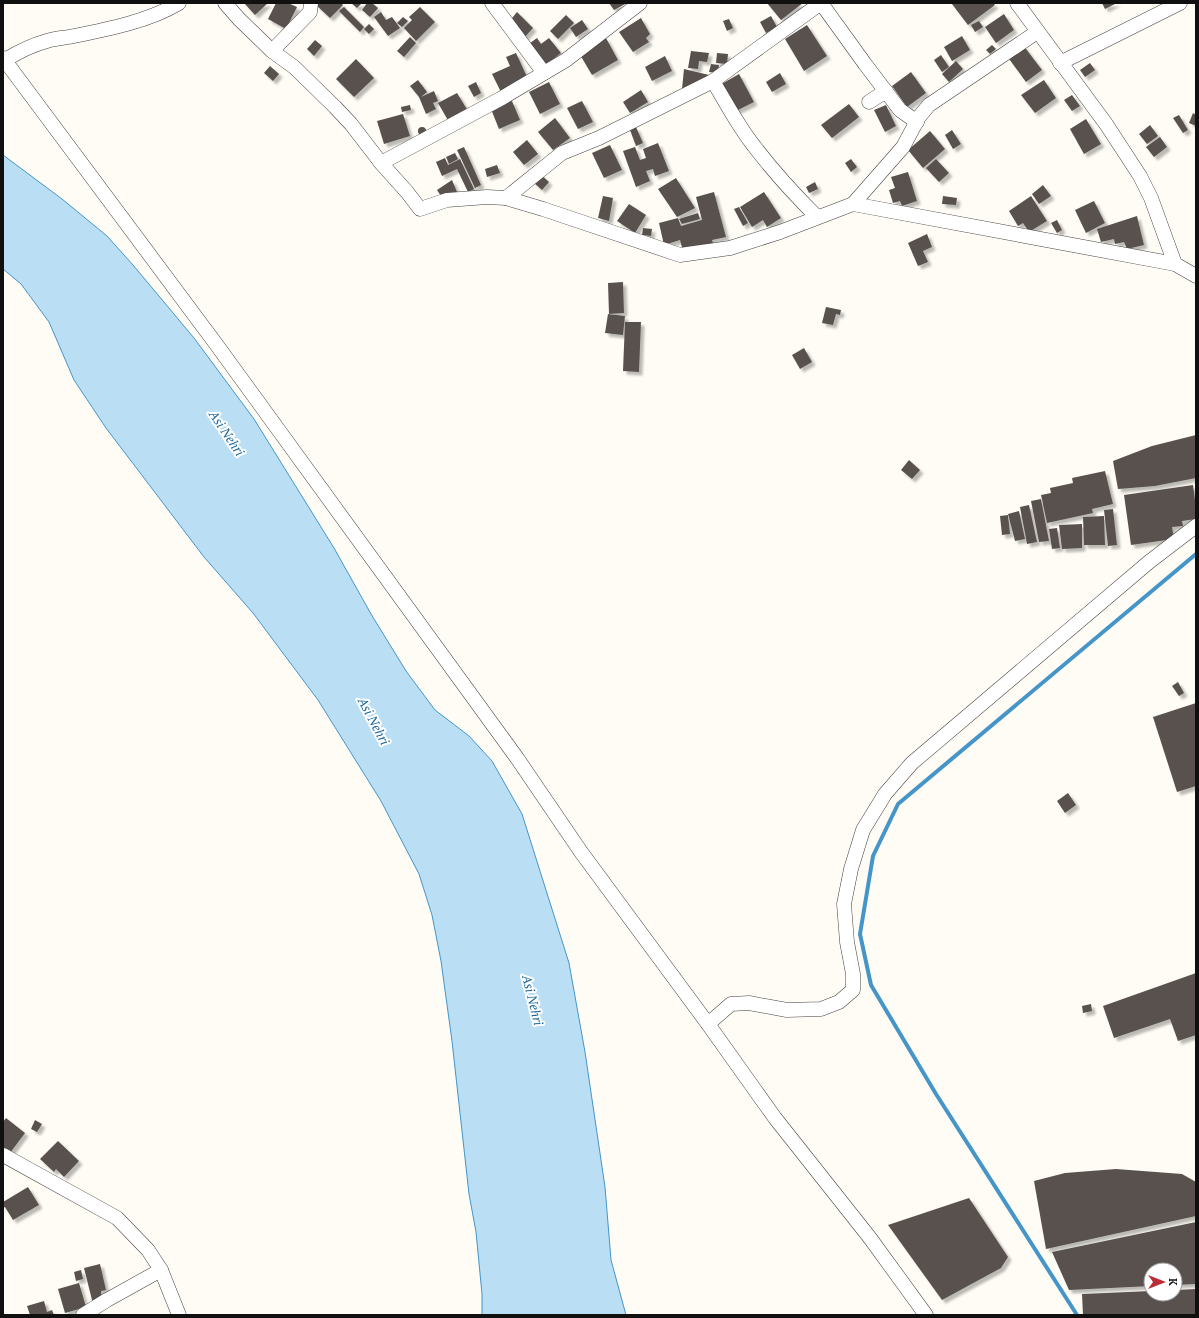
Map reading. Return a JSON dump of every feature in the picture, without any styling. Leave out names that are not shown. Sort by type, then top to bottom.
[{"type":"street","points":[[179,3],[167,10],[117,27],[72,37],[48,40],[26,48],[4,59],[216,344],[517,758],[581,852],[708,1024],[775,1118],[870,1238],[926,1315]]},
{"type":"street","points":[[225,3],[238,18],[272,51],[294,67],[336,107],[420,209],[447,200],[487,197],[506,198],[543,208],[680,255],[730,248],[780,232],[852,204],[903,147],[916,122],[929,105],[1037,32]]},
{"type":"street","points":[[272,51],[310,12],[311,3]]},
{"type":"street","points":[[492,3],[544,73]]},
{"type":"street","points":[[381,163],[502,98],[566,60],[640,3]]},
{"type":"street","points":[[506,198],[562,153],[599,138],[713,81],[821,3],[900,110],[916,122]]},
{"type":"street","points":[[1017,3],[1106,124],[1140,176],[1176,264]]},
{"type":"street","points":[[1060,63],[1180,3]]},
{"type":"street","points":[[713,81],[732,114],[753,145],[799,199],[817,217]]},
{"type":"street","points":[[869,102],[886,91]]},
{"type":"street","points":[[852,204],[1176,264],[1196,276]]},
{"type":"street","points":[[708,1024],[731,1004],[748,1003],[787,1010],[821,1009],[840,1002],[853,990],[853,974],[846,942],[844,904],[851,869],[863,830],[884,794],[912,763],[1149,562],[1196,526]]},
{"type":"street","points":[[3,1154],[117,1218],[148,1250],[161,1270],[178,1315]]},
{"type":"street","points":[[83,1315],[161,1270]]},
{"type":"water","name":"Asi Nehri","points":[[3,155],[62,199],[107,236],[194,338],[254,419],[334,548],[371,614],[406,671],[435,710],[469,736],[492,761],[522,814],[569,963],[585,1052],[605,1187],[611,1260],[626,1315],[482,1315],[482,1294],[476,1232],[469,1194],[452,1041],[441,961],[432,915],[419,874],[381,801],[318,700],[253,613],[204,557],[106,428],[74,380],[49,322],[21,284],[3,269]]},
{"type":"building","points":[[244,3],[268,3],[255,15]]},
{"type":"building","points":[[276,3],[288,3],[297,7],[286,29],[268,19]]},
{"type":"building","points":[[318,3],[341,3],[343,5],[330,18],[316,5]]},
{"type":"building","points":[[351,3],[362,3],[357,8]]},
{"type":"building","points":[[367,3],[372,3],[378,8],[370,17],[362,10]]},
{"type":"building","points":[[609,3],[627,3],[614,10]]},
{"type":"building","points":[[767,3],[803,3],[781,20]]},
{"type":"building","points":[[993,3],[995,5],[968,25],[952,4]]},
{"type":"building","points":[[1102,3],[1117,3],[1105,9]]},
{"type":"building","points":[[344,7],[364,27],[360,32],[339,11]]},
{"type":"building","points":[[420,7],[435,22],[416,41],[404,28],[412,20],[409,17]]},
{"type":"building","points":[[381,12],[386,20],[392,17],[400,28],[388,36],[374,17]]},
{"type":"building","points":[[517,12],[533,28],[524,38],[508,23]]},
{"type":"building","points":[[1004,14],[1014,30],[996,43],[985,27]]},
{"type":"building","points":[[566,15],[574,23],[558,39],[550,31]]},
{"type":"building","points":[[771,16],[777,27],[766,33],[760,22]]},
{"type":"building","points":[[403,17],[408,21],[402,27],[397,23]]},
{"type":"building","points":[[641,18],[650,34],[646,38],[649,42],[633,52],[619,32]]},
{"type":"building","points":[[729,19],[733,28],[727,31],[723,21]]},
{"type":"building","points":[[582,20],[588,29],[576,37],[570,28]]},
{"type":"building","points":[[979,21],[983,27],[975,32],[971,25]]},
{"type":"building","points":[[369,24],[374,29],[369,34],[364,29]]},
{"type":"building","points":[[807,25],[827,56],[804,71],[785,39]]},
{"type":"building","points":[[962,36],[970,50],[952,61],[944,47]]},
{"type":"building","points":[[410,37],[416,43],[404,57],[397,51]]},
{"type":"building","points":[[537,38],[541,44],[549,38],[561,53],[543,67],[526,46]]},
{"type":"building","points":[[606,38],[618,60],[592,75],[579,53]]},
{"type":"building","points":[[315,40],[322,46],[314,56],[307,49]]},
{"type":"building","points":[[992,45],[996,49],[990,54],[986,50]]},
{"type":"building","points":[[1023,45],[1042,70],[1026,82],[1007,56]]},
{"type":"building","points":[[691,51],[709,53],[707,62],[699,61],[698,69],[688,68]]},
{"type":"building","points":[[516,53],[528,79],[501,92],[492,74],[510,66],[506,57]]},
{"type":"building","points":[[717,53],[728,54],[727,64],[716,63]]},
{"type":"building","points":[[941,55],[949,67],[942,72],[934,60]]},
{"type":"building","points":[[665,56],[672,71],[652,81],[645,67]]},
{"type":"building","points":[[356,59],[374,78],[354,97],[336,79]]},
{"type":"building","points":[[956,61],[963,69],[949,82],[942,74]]},
{"type":"building","points":[[1090,63],[1095,70],[1085,77],[1080,70]]},
{"type":"building","points":[[711,64],[719,65],[718,73],[709,72]]},
{"type":"building","points":[[270,66],[279,74],[273,81],[264,73]]},
{"type":"building","points":[[684,69],[709,75],[682,89]]},
{"type":"building","points":[[911,72],[926,93],[907,107],[892,86]]},
{"type":"building","points":[[780,73],[786,84],[772,92],[766,82]]},
{"type":"building","points":[[739,74],[754,102],[732,113],[718,86]]},
{"type":"building","points":[[418,80],[427,92],[421,97],[434,91],[438,101],[433,103],[436,109],[426,114],[419,97],[410,86]]},
{"type":"building","points":[[1044,80],[1056,98],[1035,113],[1021,95]]},
{"type":"building","points":[[476,82],[481,93],[474,97],[468,86]]},
{"type":"building","points":[[549,82],[560,104],[540,114],[529,92]]},
{"type":"building","points":[[641,90],[648,102],[630,113],[623,102]]},
{"type":"building","points":[[457,93],[468,111],[449,122],[438,103]]},
{"type":"building","points":[[1072,95],[1080,106],[1072,111],[1064,100]]},
{"type":"building","points":[[512,101],[520,120],[499,129],[491,109]]},
{"type":"building","points":[[582,101],[593,122],[578,129],[567,108]]},
{"type":"building","points":[[849,104],[859,117],[832,138],[821,125]]},
{"type":"building","points":[[410,105],[411,110],[402,112],[401,107]]},
{"type":"building","points":[[886,105],[896,126],[885,132],[874,110]]},
{"type":"building","points":[[1193,113],[1196,115],[1196,126],[1189,123]]},
{"type":"building","points":[[403,114],[410,136],[384,144],[377,121]]},
{"type":"building","points":[[1179,115],[1188,130],[1183,133],[1173,118]]},
{"type":"building","points":[[555,118],[570,138],[553,150],[538,132]]},
{"type":"building","points":[[1086,119],[1101,144],[1084,154],[1070,129]]},
{"type":"building","points":[[1150,125],[1158,136],[1147,144],[1139,134]]},
{"type":"building","points":[[422,127],[425,128],[425,134],[422,135],[419,134],[418,131],[419,128]]},
{"type":"building","points":[[636,127],[643,143],[636,146],[630,130]]},
{"type":"building","points":[[952,130],[961,144],[953,149],[945,135]]},
{"type":"building","points":[[930,131],[945,149],[923,168],[908,150]]},
{"type":"building","points":[[1160,137],[1167,147],[1154,157],[1146,147]]},
{"type":"building","points":[[527,140],[538,154],[524,165],[513,152]]},
{"type":"building","points":[[658,143],[669,171],[655,176],[653,169],[646,171],[650,181],[636,187],[623,151],[635,147],[640,160],[646,158],[643,149]]},
{"type":"building","points":[[610,145],[622,170],[604,178],[592,153]]},
{"type":"building","points":[[464,147],[481,185],[475,188],[457,150]]},
{"type":"building","points":[[455,153],[458,159],[449,164],[446,157]]},
{"type":"building","points":[[445,158],[448,165],[460,159],[474,189],[468,192],[457,169],[442,176],[436,162]]},
{"type":"building","points":[[851,159],[857,167],[851,172],[845,163]]},
{"type":"building","points":[[936,159],[949,173],[939,182],[926,168]]},
{"type":"building","points":[[497,165],[500,173],[487,177],[485,169]]},
{"type":"building","points":[[908,172],[917,201],[902,206],[900,201],[893,203],[889,190],[895,188],[891,177]]},
{"type":"building","points":[[540,174],[549,182],[542,190],[532,181]]},
{"type":"building","points":[[676,178],[695,208],[677,217],[658,189]]},
{"type":"building","points":[[452,180],[457,192],[441,196],[437,190]]},
{"type":"building","points":[[815,182],[818,189],[809,193],[806,187]]},
{"type":"building","points":[[1043,185],[1051,196],[1039,204],[1032,194]]},
{"type":"building","points":[[714,192],[726,237],[712,240],[713,243],[683,251],[680,240],[664,245],[659,223],[678,218],[681,226],[702,220],[696,197]]},
{"type":"building","points":[[764,192],[781,218],[767,227],[763,220],[752,227],[740,207]]},
{"type":"building","points":[[603,196],[613,198],[609,221],[598,218]]},
{"type":"building","points":[[943,196],[957,198],[956,205],[942,204]]},
{"type":"building","points":[[1031,196],[1047,221],[1029,232],[1023,223],[1018,226],[1009,211]]},
{"type":"building","points":[[1094,201],[1105,223],[1086,233],[1075,210]]},
{"type":"building","points":[[629,204],[646,215],[635,233],[617,221]]},
{"type":"building","points":[[739,207],[748,223],[743,226],[734,209]]},
{"type":"building","points":[[698,213],[700,219],[682,224],[679,219]]},
{"type":"building","points":[[1137,216],[1144,245],[1127,249],[1124,242],[1115,244],[1114,239],[1101,242],[1097,229]]},
{"type":"building","points":[[1057,220],[1062,230],[1057,233],[1051,223]]},
{"type":"building","points":[[643,228],[652,229],[651,236],[642,235]]},
{"type":"building","points":[[927,234],[932,247],[923,251],[928,262],[918,266],[908,243]]},
{"type":"building","points":[[623,282],[624,313],[609,314],[608,283]]},
{"type":"building","points":[[826,307],[841,310],[840,315],[836,314],[833,325],[822,323]]},
{"type":"building","points":[[608,314],[625,316],[623,335],[605,333]]},
{"type":"building","points":[[625,322],[641,322],[639,372],[623,371]]},
{"type":"building","points":[[804,348],[812,362],[800,369],[792,355]]},
{"type":"building","points":[[1196,435],[1196,478],[1155,486],[1118,489],[1113,461],[1152,446]]},
{"type":"building","points":[[909,460],[920,470],[912,479],[901,470]]},
{"type":"building","points":[[1105,471],[1113,504],[1092,509],[1093,513],[1047,523],[1041,495],[1051,493],[1050,488],[1073,483],[1072,478]]},
{"type":"building","points":[[1193,485],[1196,519],[1182,521],[1183,526],[1172,527],[1174,539],[1131,545],[1124,495]]},
{"type":"building","points":[[1041,499],[1049,541],[1039,542],[1031,501]]},
{"type":"building","points":[[1029,505],[1037,542],[1027,544],[1020,507]]},
{"type":"building","points":[[1113,509],[1117,545],[1108,546],[1104,510]]},
{"type":"building","points":[[1019,511],[1025,539],[1015,541],[1008,514]]},
{"type":"building","points":[[1008,515],[1010,534],[1002,535],[1000,516]]},
{"type":"building","points":[[1104,516],[1105,545],[1084,545],[1083,517]]},
{"type":"building","points":[[1082,524],[1082,548],[1062,549],[1059,525]]},
{"type":"building","points":[[1057,528],[1060,548],[1052,549],[1049,529]]},
{"type":"building","points":[[1178,682],[1184,693],[1179,696],[1172,686]]},
{"type":"building","points":[[1196,703],[1196,786],[1177,792],[1153,717]]},
{"type":"building","points":[[1068,793],[1076,805],[1065,813],[1057,801]]},
{"type":"building","points":[[1196,973],[1196,1035],[1178,1041],[1170,1019],[1114,1038],[1103,1006]]},
{"type":"building","points":[[1091,1004],[1092,1011],[1083,1013],[1082,1006]]},
{"type":"building","points":[[6,1118],[25,1133],[10,1153],[3,1147],[3,1122]]},
{"type":"building","points":[[35,1120],[42,1124],[37,1132],[31,1129]]},
{"type":"building","points":[[58,1141],[79,1161],[64,1177],[56,1169],[54,1172],[40,1159]]},
{"type":"building","points":[[1116,1169],[1182,1174],[1196,1182],[1196,1216],[1046,1249],[1034,1181],[1065,1173]]},
{"type":"building","points":[[28,1187],[39,1205],[13,1220],[5,1207],[3,1208],[3,1202]]},
{"type":"building","points":[[969,1198],[1008,1257],[1001,1268],[942,1300],[888,1225]]},
{"type":"building","points":[[1196,1222],[1196,1284],[1183,1285],[1183,1262],[1143,1262],[1143,1286],[1069,1290],[1052,1252]]},
{"type":"building","points":[[100,1264],[106,1290],[101,1291],[102,1302],[93,1304],[84,1268]]},
{"type":"building","points":[[81,1270],[83,1279],[76,1281],[74,1272]]},
{"type":"building","points":[[79,1283],[86,1307],[65,1313],[58,1289]]},
{"type":"building","points":[[1196,1289],[1196,1315],[1083,1315],[1082,1294],[1143,1291],[1143,1302],[1183,1302],[1183,1290]]},
{"type":"building","points":[[44,1301],[47,1312],[52,1310],[54,1315],[30,1315],[27,1306]]},
{"type":"waterway","points":[[1077,1315],[936,1094],[871,985],[860,934],[873,856],[898,804],[1196,554]]}]
